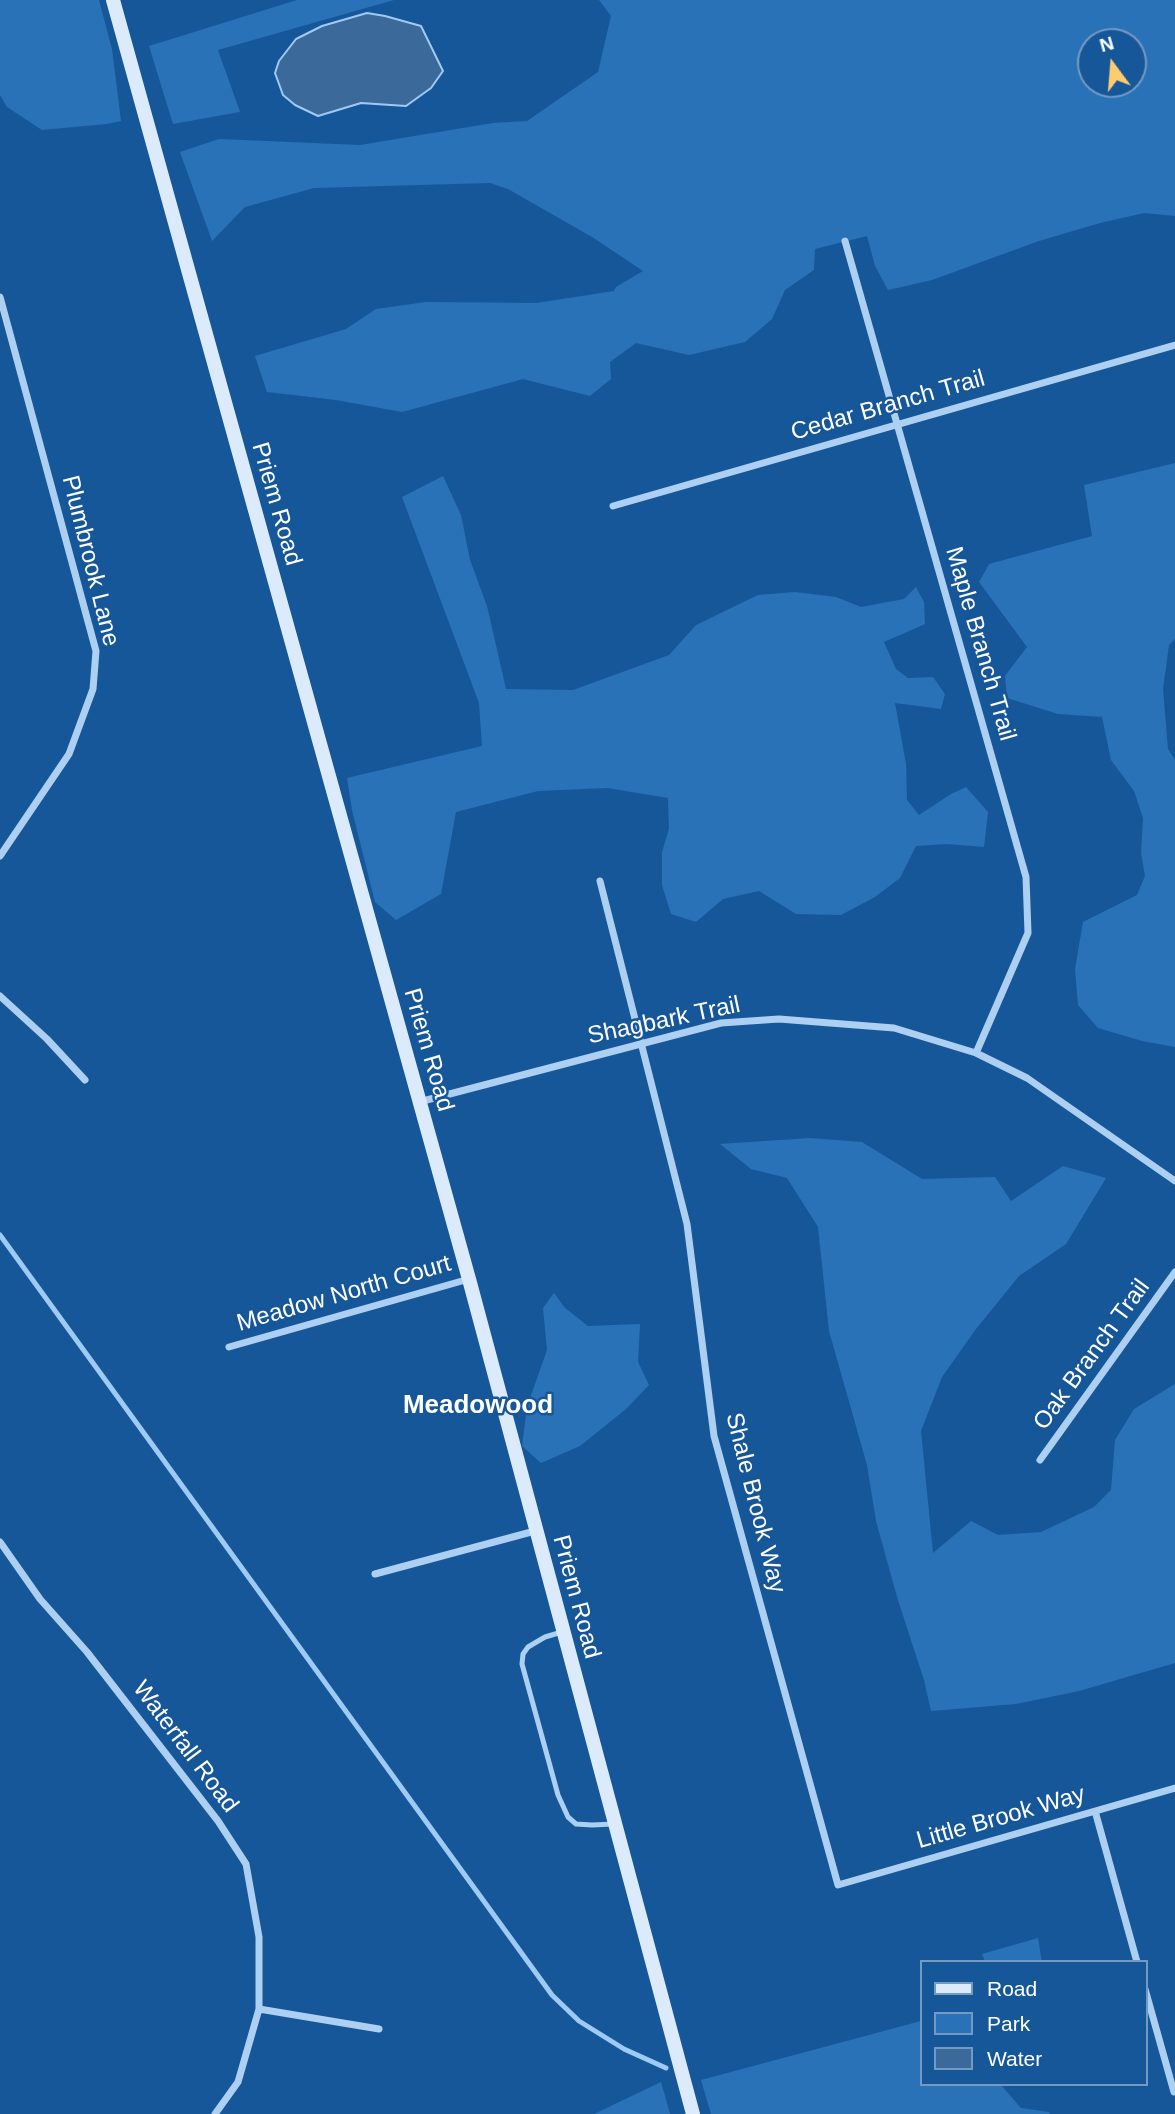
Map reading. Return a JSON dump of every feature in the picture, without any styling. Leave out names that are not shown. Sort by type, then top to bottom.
[{"type":"street","name":"Priem Road","points":[[113,0],[469,1279],[692,2114]]},
{"type":"street","name":"Maple Branch Trail","points":[[845,241],[1026,877],[1028,933],[976,1053]]},
{"type":"street","name":"Plumbrook Lane","points":[[0,297],[96,651],[93,689],[69,754],[0,856]]},
{"type":"street","name":"Cedar Branch Trail","points":[[613,506],[1175,345]]},
{"type":"street","name":"Shale Brook Way","points":[[600,881],[687,1224],[714,1436],[838,1885]]},
{"type":"street","points":[[0,996],[85,1080]]},
{"type":"street","name":"Shagbark Trail","points":[[418,1102],[721,1023],[779,1019],[894,1028],[976,1053],[1027,1077],[1175,1181]]},
{"type":"street","name":"Oak Branch Trail","points":[[1040,1460],[1175,1272]]},
{"type":"street","name":"Meadow North Court","points":[[229,1347],[469,1279]]},
{"type":"street","points":[[375,1574],[535,1531]]},
{"type":"street","name":"Waterfall Road","points":[[0,1542],[40,1599],[87,1652],[218,1821],[246,1864],[259,1937],[259,2009],[238,2082],[215,2114]]},
{"type":"street","name":"Little Brook Way","points":[[838,1885],[1175,1788]]},
{"type":"street","points":[[1094,1811],[1136,1960]]},
{"type":"street","points":[[1147,1996],[1174,2092]]},
{"type":"street","points":[[259,2009],[379,2029]]},
{"type":"lane","points":[[562,1632],[545,1637],[528,1647],[523,1654],[522,1664],[558,1795],[568,1817],[576,1824],[614,1824]]},
{"type":"green space","points":[[0,0],[99,0],[112,49],[121,121],[42,130],[7,107],[0,95]]},
{"type":"green space","points":[[297,0],[394,0],[218,50],[240,112],[173,124],[149,46]]},
{"type":"green space","points":[[599,0],[1175,0],[1175,216],[1144,213],[1100,223],[1039,241],[932,280],[888,290],[875,266],[867,236],[815,249],[814,270],[785,290],[772,319],[745,342],[689,355],[636,343],[610,362],[611,379],[590,396],[523,379],[402,412],[336,400],[267,392],[255,356],[346,329],[376,309],[426,302],[536,303],[614,291],[616,287],[643,271],[592,237],[508,189],[490,183],[314,188],[245,207],[212,241],[180,152],[219,139],[360,145],[493,123],[527,121],[598,72],[611,16]]},
{"type":"green space","points":[[1175,463],[1175,639],[1169,645],[1163,689],[1168,749],[1175,760],[1175,1047],[1098,1028],[1078,1005],[1075,969],[1083,922],[1137,895],[1145,876],[1141,853],[1143,818],[1134,791],[1111,760],[1102,717],[1058,714],[1007,698],[1005,676],[1027,647],[979,582],[989,564],[1092,536],[1084,485]]},
{"type":"green space","points":[[443,476],[461,515],[470,560],[487,606],[506,689],[573,690],[669,655],[696,625],[758,595],[795,592],[836,597],[861,607],[904,599],[916,587],[924,602],[925,624],[884,642],[896,669],[908,678],[933,677],[945,694],[941,709],[895,703],[906,764],[907,800],[919,815],[966,787],[988,812],[984,847],[947,844],[916,846],[900,878],[875,897],[841,915],[796,914],[759,891],[723,899],[696,922],[671,914],[662,885],[662,852],[669,829],[668,798],[607,788],[538,791],[456,812],[441,894],[396,920],[375,902],[352,810],[347,778],[482,746],[479,703],[402,497]]},
{"type":"green space","points":[[810,1138],[862,1142],[922,1179],[995,1177],[1011,1201],[1063,1166],[1106,1178],[1066,1244],[1019,1276],[942,1377],[921,1431],[933,1553],[971,1521],[998,1535],[1041,1532],[1094,1507],[1111,1490],[1115,1440],[1134,1409],[1175,1384],[1175,1663],[1079,1691],[1016,1704],[931,1711],[876,1521],[867,1465],[829,1331],[818,1227],[787,1178],[751,1169],[720,1144]]},
{"type":"green space","points":[[554,1293],[565,1308],[588,1326],[640,1324],[638,1362],[649,1385],[626,1409],[580,1446],[541,1463],[522,1446],[527,1407],[547,1350],[543,1308]]},
{"type":"green space","points":[[1038,1938],[1042,1960],[984,1960],[982,1954]]},
{"type":"green space","points":[[920,2021],[920,2086],[1002,2086],[1021,2108],[1050,2114],[711,2114],[701,2080]]},
{"type":"green space","points":[[661,2082],[670,2114],[594,2114]]},
{"type":"water","points":[[367,13],[421,26],[443,71],[431,88],[406,106],[361,103],[318,116],[295,105],[283,95],[275,73],[279,61],[296,39],[322,26]]},
{"type":"waterway","points":[[0,1235],[552,1995],[579,2021],[624,2049],[666,2068]]},
{"type":"district","name":"Meadowood","points":[[478,1406]]}]
